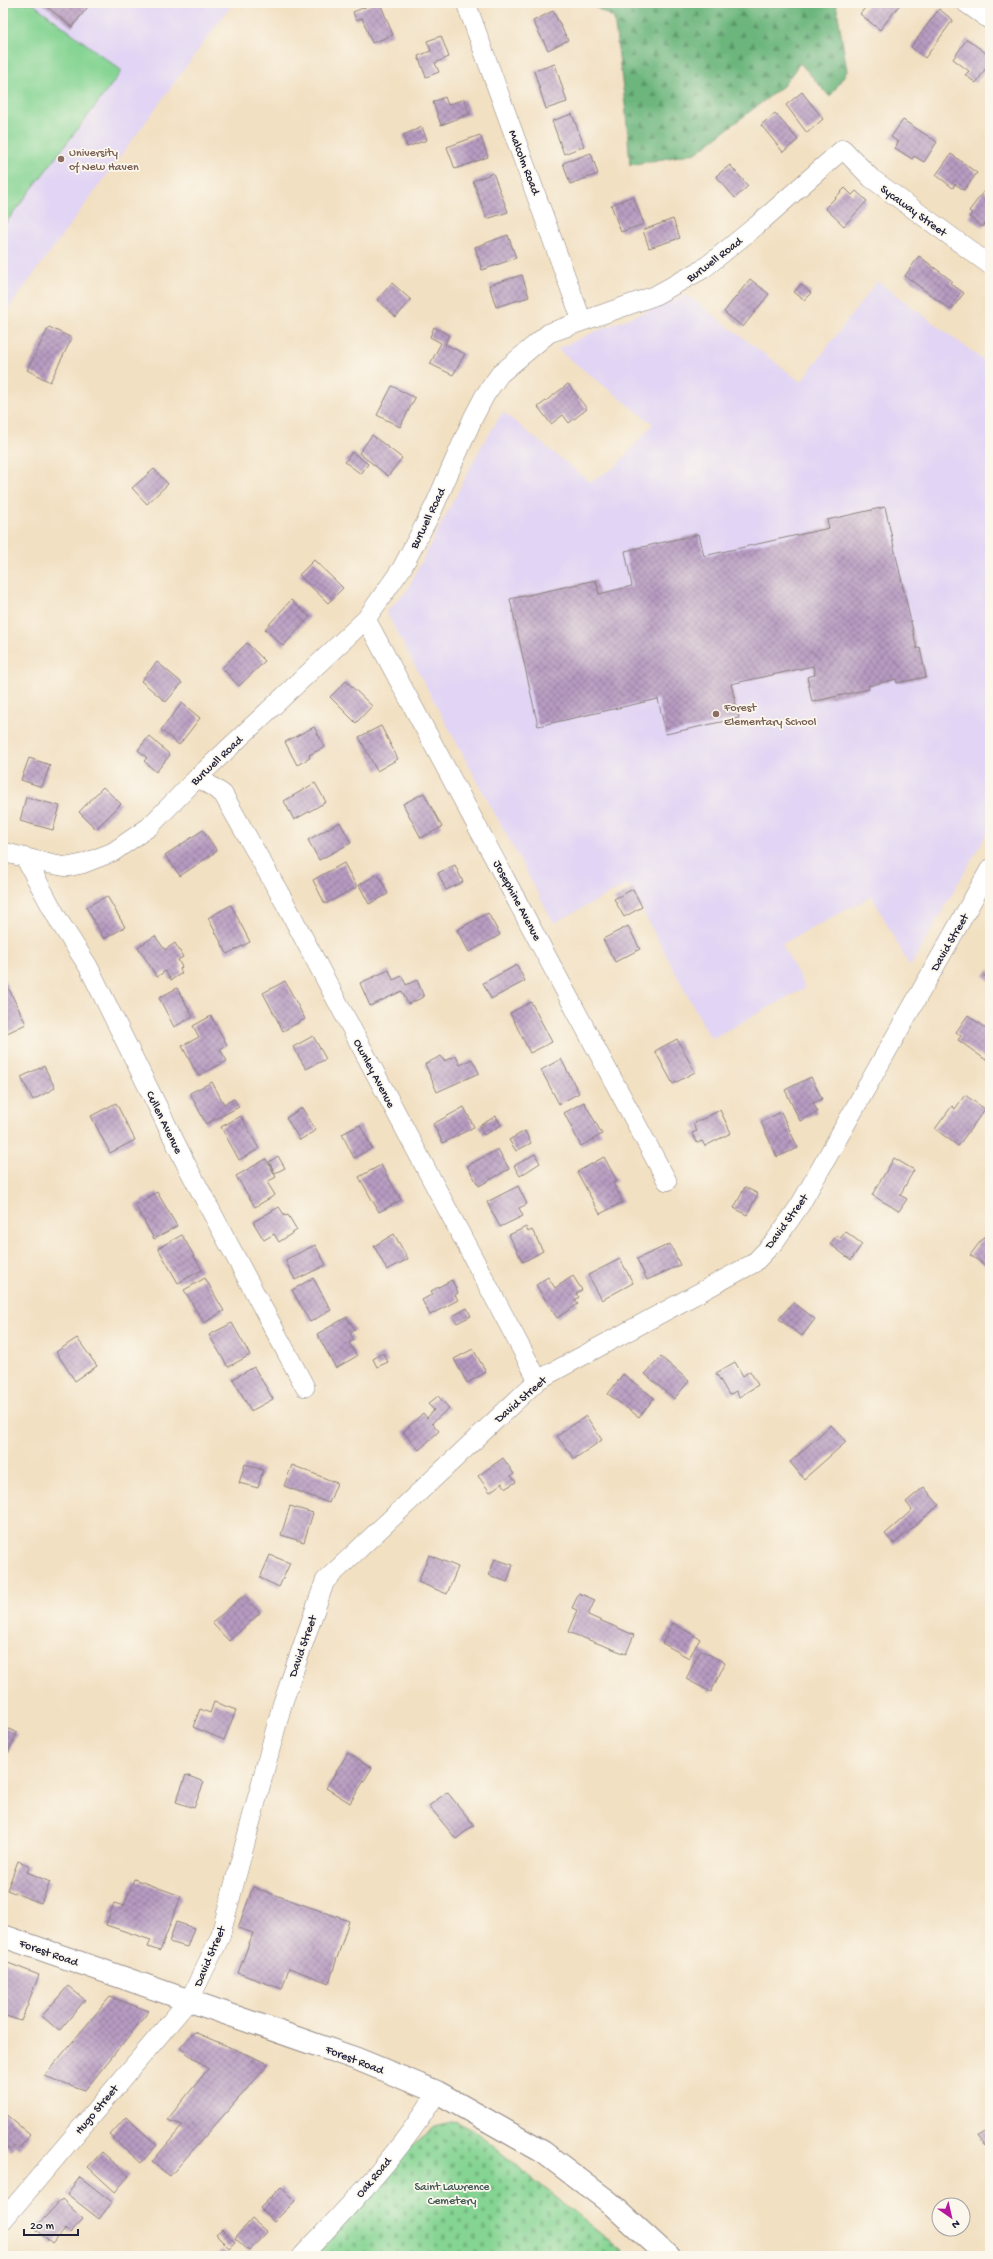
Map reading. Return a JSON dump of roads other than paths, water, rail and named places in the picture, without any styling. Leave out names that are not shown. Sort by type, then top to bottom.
[{"type":"main road","name":"Forest Road","points":[[3,1936],[190,1999],[357,2059],[437,2092],[543,2152],[609,2202],[668,2256]]},
{"type":"street","name":"Malcolm Road","points":[[466,3],[582,320]]},
{"type":"street","points":[[966,3],[990,20]]},
{"type":"street","name":"Burwell Road","points":[[3,852],[66,866],[101,858],[113,852],[149,827],[198,777],[366,619],[405,561],[434,507],[473,418],[500,374],[549,333],[582,320],[654,296],[703,269],[756,226],[843,149]]},
{"type":"street","name":"Sycaway Street","points":[[843,149],[871,178],[990,265]]},
{"type":"street","name":"Josephine Avenue","points":[[366,619],[667,1181]]},
{"type":"street","name":"Ownley Avenue","points":[[198,777],[223,794],[285,903],[538,1380]]},
{"type":"street","name":"Cullen Avenue","points":[[26,858],[58,921],[88,966],[188,1168],[305,1387]]},
{"type":"street","name":"David Street","points":[[190,1999],[220,1937],[282,1705],[325,1581],[538,1380],[754,1263],[774,1241],[800,1205],[990,869]]},
{"type":"street","name":"Hugo Street","points":[[3,2220],[190,1999]]},
{"type":"street","name":"Oak Road","points":[[302,2256],[348,2206],[420,2119],[437,2092]]},
{"type":"place","name":"University of New Haven","points":[[61,159]]},
{"type":"place","name":"Forest Elementary School","points":[[716,714]]},
{"type":"park label","name":"Saint Lawrence Cemetery","points":[[452,2193]]}]
